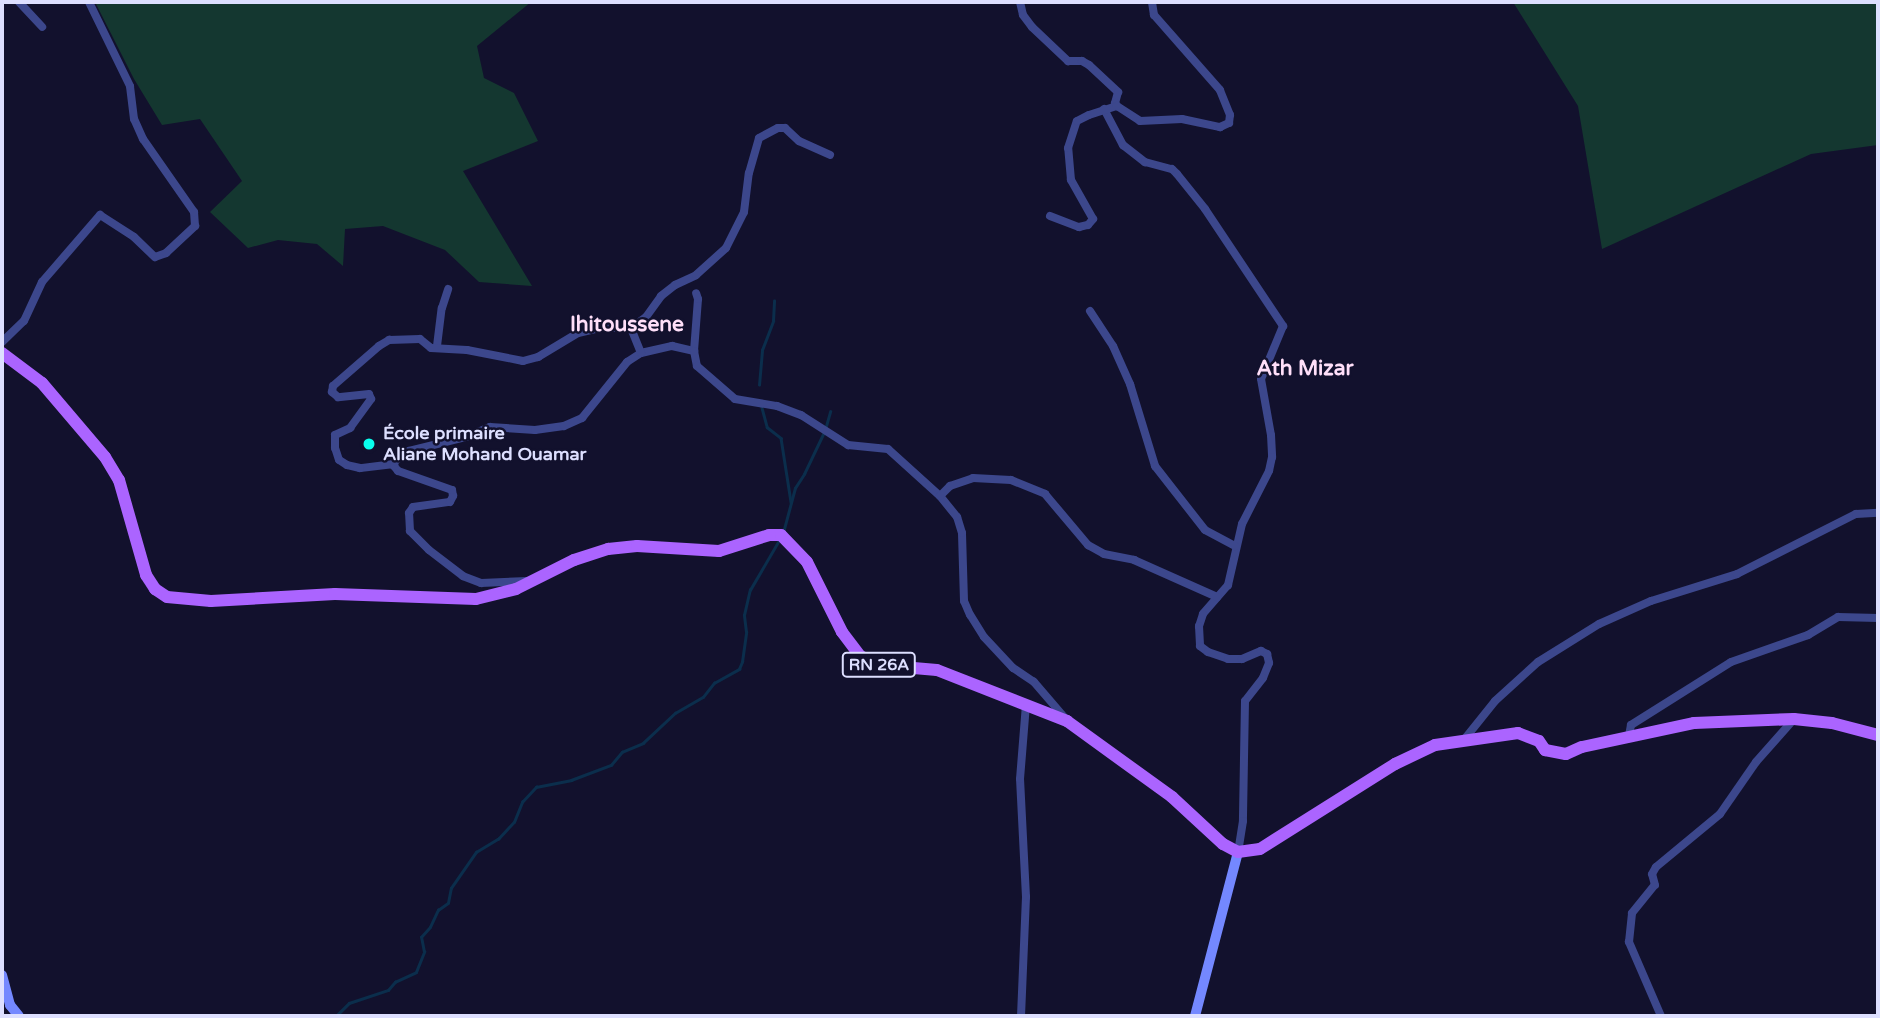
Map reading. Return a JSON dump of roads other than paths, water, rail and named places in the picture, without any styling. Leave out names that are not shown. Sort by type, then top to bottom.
[{"type":"main road","name":"RN 26A","points":[[2,354],[42,383],[105,457],[118,481],[146,575],[155,589],[167,597],[211,601],[335,594],[476,599],[516,589],[574,560],[608,549],[637,546],[719,551],[769,535],[780,535],[807,562],[842,632],[860,656],[879,665],[937,670],[1067,721],[1172,797],[1223,844],[1238,852]]},
{"type":"main road","points":[[1238,852],[1260,849],[1395,764],[1435,745],[1518,733],[1539,741],[1545,750],[1566,754],[1581,747],[1694,723],[1794,719],[1832,723],[1878,735]]},
{"type":"street","points":[[19,2],[42,27]]},
{"type":"street","points":[[2,342],[24,321],[42,282],[100,215],[134,237],[155,257],[166,253],[195,226],[194,212],[144,139],[134,119],[130,86],[89,2]]},
{"type":"street","points":[[1020,2],[1023,15],[1032,27],[1068,61],[1082,61],[1089,65],[1118,92],[1115,103],[1117,106],[1140,121],[1182,119],[1220,127],[1229,123],[1230,115],[1220,90],[1154,15],[1152,2]]},
{"type":"street","points":[[1050,216],[1079,227],[1088,225],[1093,219],[1070,180],[1068,148],[1077,121],[1117,106]]},
{"type":"street","points":[[1104,109],[1113,132],[1123,145],[1145,162],[1172,169],[1177,174],[1220,231],[1283,326],[1261,379],[1272,457],[1236,546],[1228,585],[1203,614],[1199,626],[1200,646],[1228,659],[1241,659],[1261,651],[1267,654],[1269,663],[1263,678],[1245,701],[1243,821],[1238,852],[1195,1016]]},
{"type":"street","points":[[394,464],[360,468],[339,460],[335,435],[350,428],[371,399],[369,394],[338,397],[332,392],[333,386],[389,340],[419,339],[430,348],[437,346],[523,361],[538,357],[578,333],[599,328],[631,328],[646,317],[661,296],[675,285],[696,275],[726,248],[744,212],[749,173],[759,138],[779,128],[785,128],[799,141],[830,155]]},
{"type":"street","points":[[437,346],[448,289]]},
{"type":"street","points":[[696,293],[698,299],[694,351],[697,366],[735,399],[777,406],[801,415],[848,445],[888,449],[940,496],[957,517],[962,533],[964,601],[970,615],[984,637],[1013,668],[1034,682],[1067,721]]},
{"type":"street","points":[[1090,311],[1113,346],[1130,384],[1156,466],[1205,530],[1236,546]]},
{"type":"street","points":[[631,328],[640,353]]},
{"type":"street","points":[[394,464],[398,457],[410,451],[466,437],[490,427],[535,430],[564,426],[582,418],[627,362],[640,353],[672,346],[694,351]]},
{"type":"street","points":[[394,464],[398,471],[452,490],[450,502],[421,505],[409,513],[410,531],[434,555],[463,576],[481,583],[537,580]]},
{"type":"street","points":[[940,496],[960,481],[973,478],[1011,480],[1045,494],[1088,545],[1104,554],[1134,560],[1217,597]]},
{"type":"street","points":[[1462,741],[1495,701],[1538,662],[1599,624],[1651,601],[1737,574],[1856,514],[1878,513]]},
{"type":"street","points":[[1629,736],[1631,725],[1731,662],[1801,638],[1838,617],[1878,618]]},
{"type":"street","points":[[1021,1016],[1026,897],[1020,779],[1026,704]]},
{"type":"street","points":[[1661,1016],[1629,942],[1632,913],[1655,885],[1652,874],[1656,867],[1720,814],[1756,762],[1794,719]]},
{"type":"street","points":[[2,975],[10,1005],[19,1016]]},
{"type":"waterway","points":[[759,385],[762,350],[773,321],[774,301]]},
{"type":"waterway","points":[[761,404],[767,427],[781,438],[791,502]]},
{"type":"waterway","points":[[826,426],[830,412]]},
{"type":"waterway","points":[[784,529],[795,488],[824,432]]},
{"type":"waterway","points":[[336,1016],[349,1003],[388,990],[395,982],[416,972],[424,952],[421,937],[430,927],[438,910],[448,903],[451,888],[476,852],[498,839],[514,822],[522,802],[536,787],[571,780],[611,765],[622,752],[643,743],[675,713],[703,697],[714,683],[739,669],[746,632],[744,615],[750,590],[778,542]]},
{"type":"place","name":"École primaire Aliane Mohand Ouamar","points":[[369,444]]},
{"type":"district","name":"Ihitoussene","points":[[627,325]]},
{"type":"district","name":"Ath Mizar","points":[[1305,369]]}]
